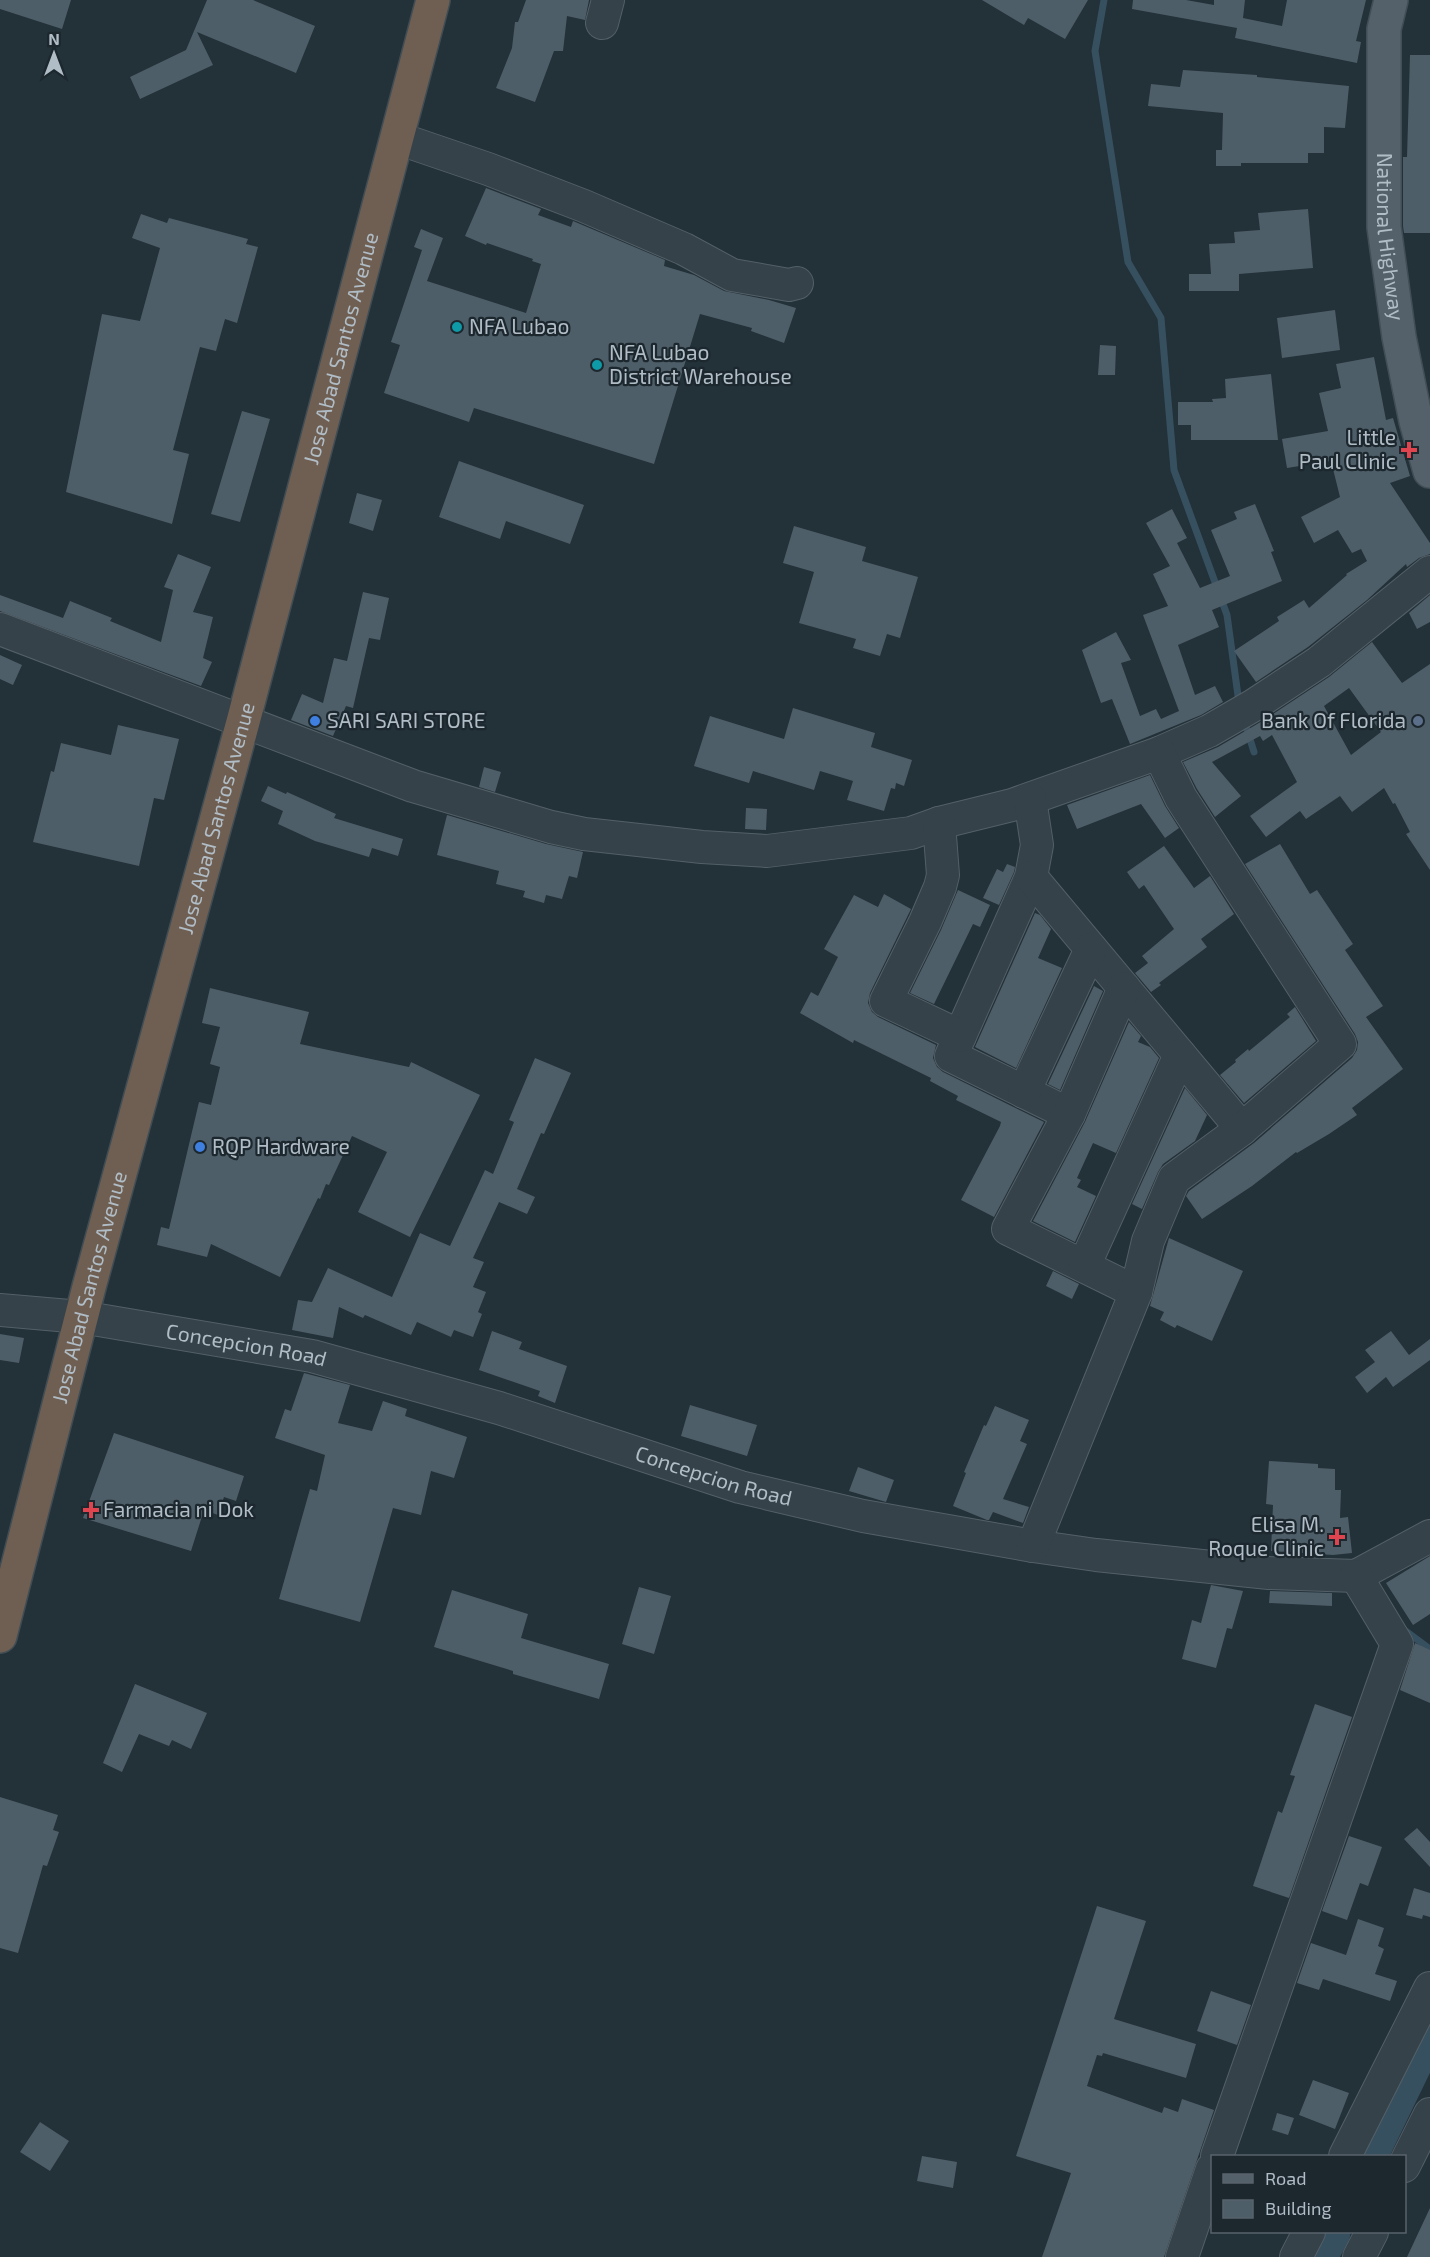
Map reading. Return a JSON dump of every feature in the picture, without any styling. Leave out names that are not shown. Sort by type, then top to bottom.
[{"type":"highway","name":"Jose Abad Santos Avenue","points":[[0,1636],[81,1317],[243,722],[433,0]]},
{"type":"main road","name":"National Highway","points":[[1391,0],[1384,29],[1384,227],[1399,337],[1423,417],[1430,471]]},
{"type":"street","points":[[397,138],[488,169],[584,206],[684,249],[732,275],[789,285],[797,283]]},
{"type":"street","points":[[0,629],[412,786],[551,827],[584,834],[702,847],[767,850],[911,833],[1066,788],[1159,753],[1209,731],[1319,662],[1430,572]]},
{"type":"street","points":[[1033,1546],[1136,1292],[1148,1240],[1174,1179],[1242,1129],[1340,1044],[1181,798],[1159,753]]},
{"type":"street","points":[[1030,799],[1037,845],[1031,877],[951,1056],[1069,1114]]},
{"type":"street","points":[[939,823],[943,875],[940,887],[926,922],[886,1001],[960,1036]]},
{"type":"street","points":[[1031,877],[1242,1129]]},
{"type":"street","points":[[1024,1092],[1091,949]]},
{"type":"street","points":[[1124,988],[1069,1114],[1008,1229],[1136,1292]]},
{"type":"street","points":[[1084,1266],[1180,1055]]},
{"type":"street","name":"Concepcion Road","points":[[0,1310],[81,1317],[312,1356],[499,1408],[740,1488],[863,1516],[1033,1546],[1269,1574],[1356,1576],[1430,1536]]},
{"type":"street","points":[[1218,2155],[1397,1644],[1356,1576]]},
{"type":"street","points":[[1346,2155],[1430,1988]]},
{"type":"street","points":[[1406,2163],[1426,2130]]},
{"type":"street","points":[[1182,2257],[1211,2172]]},
{"type":"street","points":[[1296,2257],[1308,2233]]},
{"type":"street","points":[[1359,2257],[1371,2233]]},
{"type":"building","points":[[0,0],[71,0],[62,29],[0,9]]},
{"type":"building","points":[[207,0],[253,0],[315,26],[296,73],[197,32],[213,65],[140,99],[130,77],[186,50]]},
{"type":"building","points":[[526,0],[589,0],[585,20],[567,16],[563,51],[554,51],[535,102],[496,88],[512,48],[515,22],[518,22]]},
{"type":"building","points":[[982,0],[1088,0],[1065,39],[1028,18],[1024,25]]},
{"type":"building","points":[[1133,0],[1186,0],[1214,5],[1214,0],[1245,0],[1243,18],[1282,26],[1287,0],[1366,0],[1356,41],[1361,42],[1357,63],[1235,38],[1237,28],[1132,9]]},
{"type":"building","points":[[1410,55],[1430,55],[1430,233],[1404,233],[1403,226],[1403,157],[1407,157]]},
{"type":"building","points":[[1183,70],[1257,75],[1257,77],[1349,86],[1345,128],[1324,127],[1324,153],[1308,153],[1308,163],[1241,163],[1241,166],[1216,166],[1216,150],[1222,150],[1223,113],[1148,106],[1151,84],[1180,87]]},
{"type":"building","points":[[486,188],[541,209],[538,215],[571,227],[573,221],[665,260],[664,266],[694,275],[724,291],[796,308],[784,343],[751,331],[752,328],[700,314],[654,464],[474,408],[469,422],[384,393],[400,345],[391,342],[422,250],[414,247],[421,229],[443,238],[427,281],[526,313],[541,264],[532,261],[533,259],[465,236]]},
{"type":"building","points":[[1308,209],[1313,268],[1239,274],[1239,291],[1189,291],[1189,274],[1211,274],[1209,244],[1235,243],[1234,232],[1260,230],[1258,213]]},
{"type":"building","points":[[141,214],[167,223],[169,218],[248,239],[246,244],[258,247],[237,323],[225,319],[216,351],[200,347],[173,450],[189,454],[172,524],[66,492],[102,314],[140,321],[160,248],[132,238]]},
{"type":"building","points":[[1335,310],[1340,350],[1282,358],[1277,318]]},
{"type":"building","points":[[1100,345],[1116,346],[1115,375],[1098,375]]},
{"type":"building","points":[[1374,357],[1386,420],[1393,418],[1410,476],[1390,483],[1430,543],[1430,554],[1419,558],[1407,567],[1406,564],[1367,600],[1308,647],[1256,682],[1234,651],[1279,621],[1277,617],[1304,600],[1309,608],[1346,574],[1367,561],[1361,549],[1352,553],[1338,530],[1314,543],[1301,517],[1340,497],[1331,461],[1287,468],[1282,439],[1328,431],[1319,393],[1341,388],[1336,364]]},
{"type":"building","points":[[1271,374],[1278,440],[1191,440],[1191,425],[1178,425],[1178,402],[1213,402],[1212,399],[1226,398],[1225,379]]},
{"type":"building","points":[[242,411],[270,419],[240,522],[211,514]]},
{"type":"building","points":[[459,461],[584,505],[570,544],[506,521],[500,539],[439,517]]},
{"type":"building","points":[[357,493],[382,500],[373,531],[349,523]]},
{"type":"building","points":[[1255,504],[1274,551],[1271,552],[1282,581],[1212,610],[1219,627],[1178,645],[1195,695],[1215,686],[1223,702],[1201,715],[1130,744],[1112,699],[1101,703],[1082,650],[1116,632],[1131,660],[1121,663],[1140,716],[1156,709],[1161,719],[1179,711],[1143,615],[1168,606],[1153,574],[1170,566],[1146,523],[1172,509],[1187,538],[1177,543],[1200,588],[1230,576],[1211,530],[1237,519],[1234,512]]},
{"type":"building","points":[[794,526],[866,547],[862,561],[918,577],[900,638],[887,634],[880,656],[853,648],[856,639],[799,623],[814,572],[783,563]]},
{"type":"building","points":[[178,554],[211,567],[193,612],[213,617],[203,658],[212,662],[201,686],[0,611],[0,595],[63,618],[70,601],[112,618],[110,621],[161,642],[173,590],[164,587]]},
{"type":"building","points":[[363,592],[389,598],[380,640],[369,638],[353,708],[346,706],[333,736],[291,720],[302,694],[323,703],[334,658],[347,661]]},
{"type":"building","points":[[1430,595],[1430,622],[1417,629],[1409,613]]},
{"type":"building","points":[[1372,642],[1402,683],[1430,664],[1430,870],[1406,834],[1410,832],[1395,803],[1393,804],[1384,788],[1352,812],[1340,796],[1306,819],[1300,811],[1266,837],[1250,816],[1297,782],[1272,735],[1263,741],[1260,736],[1212,762],[1241,796],[1215,817],[1197,789],[1183,762],[1218,747],[1329,677]],"holes":[[[1349,688],[1381,732],[1351,755],[1324,706]]]},
{"type":"building","points":[[0,655],[22,665],[13,685],[0,679]]},
{"type":"building","points":[[793,708],[875,733],[871,747],[912,760],[904,786],[896,783],[895,789],[891,788],[884,811],[847,800],[853,781],[820,771],[814,790],[753,771],[749,783],[694,766],[710,716],[784,739]]},
{"type":"building","points":[[118,725],[179,739],[164,800],[154,798],[139,866],[33,842],[51,771],[54,772],[61,743],[111,755]]},
{"type":"building","points":[[484,767],[501,772],[495,792],[479,787]]},
{"type":"building","points":[[1150,775],[1179,828],[1165,838],[1141,804],[1077,829],[1067,805]]},
{"type":"building","points":[[268,786],[336,814],[334,818],[403,839],[398,856],[372,848],[369,857],[315,841],[278,824],[283,811],[261,801]]},
{"type":"building","points":[[746,808],[767,809],[766,830],[745,829]]},
{"type":"building","points":[[447,815],[546,844],[583,852],[577,878],[569,876],[562,899],[546,895],[544,903],[523,897],[525,891],[496,884],[499,871],[437,855]]},
{"type":"building","points":[[1280,844],[1310,894],[1317,890],[1353,944],[1345,950],[1383,1006],[1366,1017],[1403,1069],[1352,1108],[1357,1115],[1296,1152],[1252,1186],[1202,1219],[1186,1196],[1189,1191],[1254,1143],[1352,1058],[1357,1050],[1358,1042],[1355,1034],[1245,864]]},
{"type":"building","points":[[1164,846],[1194,888],[1210,876],[1234,914],[1201,939],[1207,947],[1159,983],[1161,985],[1151,992],[1135,973],[1148,963],[1142,956],[1174,929],[1144,885],[1139,889],[1127,872]]},
{"type":"building","points":[[1007,864],[1015,867],[999,905],[983,898],[997,869],[1003,872]]},
{"type":"building","points":[[958,890],[990,905],[980,927],[973,924],[934,1004],[910,993]]},
{"type":"building","points":[[884,894],[911,909],[870,993],[868,1003],[872,1012],[936,1045],[933,1058],[937,1067],[943,1072],[1044,1122],[994,1217],[961,1200],[1001,1122],[956,1100],[958,1096],[930,1081],[931,1078],[854,1040],[853,1043],[800,1013],[811,992],[818,996],[838,957],[824,949],[854,895],[878,907]]},
{"type":"building","points":[[1035,913],[1040,915],[1051,929],[1038,958],[1062,968],[1016,1068],[975,1047]]},
{"type":"building","points":[[1094,986],[1103,991],[1060,1090],[1048,1084]]},
{"type":"building","points":[[210,988],[309,1012],[300,1044],[409,1067],[411,1062],[480,1095],[410,1237],[358,1212],[387,1152],[352,1136],[329,1185],[326,1184],[320,1199],[318,1198],[280,1277],[211,1244],[207,1257],[157,1245],[161,1227],[169,1229],[199,1102],[211,1105],[220,1067],[210,1064],[220,1027],[202,1023]]},
{"type":"building","points":[[1295,1007],[1316,1041],[1244,1103],[1220,1075],[1248,1049],[1249,1051],[1290,1017],[1287,1014]]},
{"type":"building","points":[[1129,1022],[1141,1036],[1138,1042],[1150,1047],[1159,1058],[1116,1153],[1093,1143],[1077,1178],[1081,1180],[1077,1187],[1096,1196],[1075,1242],[1033,1221],[1085,1122]]},
{"type":"building","points":[[535,1058],[571,1073],[544,1134],[541,1133],[517,1189],[535,1197],[527,1214],[499,1202],[473,1258],[484,1262],[473,1287],[486,1292],[478,1312],[482,1314],[473,1337],[454,1330],[451,1337],[417,1322],[411,1335],[365,1315],[363,1318],[339,1307],[333,1338],[292,1330],[298,1300],[312,1302],[328,1268],[392,1297],[420,1233],[450,1246],[485,1170],[493,1174],[514,1122],[509,1120]]},
{"type":"building","points":[[1185,1088],[1207,1115],[1195,1141],[1163,1164],[1142,1209],[1132,1204]]},
{"type":"building","points":[[1169,1238],[1243,1271],[1212,1341],[1177,1325],[1175,1328],[1160,1320],[1164,1312],[1150,1306]]},
{"type":"building","points":[[1053,1271],[1079,1284],[1072,1299],[1046,1286]]},
{"type":"building","points":[[492,1331],[522,1342],[519,1349],[567,1366],[555,1403],[538,1396],[540,1391],[479,1370]]},
{"type":"building","points":[[1391,1331],[1409,1355],[1430,1339],[1430,1360],[1393,1387],[1386,1377],[1367,1393],[1355,1377],[1375,1362],[1365,1350]]},
{"type":"building","points":[[0,1334],[24,1338],[19,1363],[0,1360]]},
{"type":"building","points":[[304,1373],[350,1385],[338,1423],[372,1431],[383,1401],[407,1409],[405,1416],[467,1437],[454,1478],[431,1471],[421,1515],[393,1508],[360,1622],[279,1599],[310,1489],[317,1491],[325,1455],[275,1438],[285,1409],[291,1411]]},
{"type":"building","points":[[690,1405],[757,1425],[747,1456],[681,1436]]},
{"type":"building","points":[[995,1406],[1029,1420],[1020,1441],[1027,1444],[1003,1499],[1029,1507],[1023,1523],[993,1512],[987,1520],[953,1506],[966,1473],[964,1472],[984,1425],[986,1426]]},
{"type":"building","points":[[114,1433],[244,1476],[236,1501],[224,1497],[218,1515],[204,1510],[191,1551],[83,1518]]},
{"type":"building","points":[[1269,1461],[1318,1464],[1318,1468],[1335,1469],[1335,1490],[1341,1490],[1340,1518],[1348,1517],[1352,1553],[1333,1555],[1271,1551],[1273,1505],[1266,1504]]},
{"type":"building","points":[[858,1467],[894,1480],[886,1502],[849,1491]]},
{"type":"building","points":[[1430,1556],[1430,1614],[1413,1625],[1386,1583]]},
{"type":"building","points":[[1211,1585],[1243,1591],[1232,1629],[1227,1628],[1216,1668],[1182,1659],[1192,1620],[1201,1623]]},
{"type":"building","points":[[639,1587],[671,1596],[654,1654],[622,1644]]},
{"type":"building","points":[[452,1590],[528,1614],[521,1638],[609,1664],[599,1699],[513,1674],[513,1671],[434,1647]]},
{"type":"building","points":[[1270,1591],[1332,1593],[1332,1606],[1269,1603]]},
{"type":"building","points":[[1415,1643],[1430,1650],[1430,1703],[1400,1690]]},
{"type":"building","points":[[135,1684],[207,1713],[191,1749],[172,1740],[169,1746],[139,1734],[122,1772],[103,1763]]},
{"type":"building","points":[[1315,1704],[1352,1717],[1289,1898],[1253,1886],[1278,1811],[1282,1813],[1295,1776],[1290,1775]]},
{"type":"building","points":[[0,1797],[58,1815],[53,1830],[59,1832],[47,1866],[43,1865],[18,1953],[0,1948]]},
{"type":"building","points":[[1417,1828],[1430,1842],[1430,1867],[1404,1839]]},
{"type":"building","points":[[1349,1836],[1382,1847],[1368,1886],[1360,1883],[1347,1920],[1322,1911]]},
{"type":"building","points":[[1414,1888],[1430,1893],[1430,1917],[1423,1915],[1422,1919],[1406,1915]]},
{"type":"building","points":[[1097,1906],[1146,1921],[1114,2019],[1196,2044],[1186,2078],[1103,2053],[1102,2056],[1097,2055],[1087,2086],[1162,2113],[1164,2107],[1178,2112],[1182,2099],[1214,2110],[1164,2257],[1042,2257],[1071,2173],[1016,2156]]},
{"type":"building","points":[[1358,1919],[1384,1928],[1378,1946],[1384,1949],[1375,1974],[1397,1981],[1390,2001],[1323,1979],[1319,1990],[1297,1983],[1311,1943],[1346,1955]]},
{"type":"building","points":[[1211,1991],[1251,2005],[1237,2045],[1197,2031]]},
{"type":"building","points":[[1313,2080],[1349,2093],[1335,2129],[1299,2115]]},
{"type":"building","points":[[1277,2113],[1294,2118],[1288,2135],[1272,2130]]},
{"type":"building","points":[[40,2122],[69,2141],[50,2171],[20,2152]]},
{"type":"building","points":[[922,2156],[957,2162],[953,2188],[917,2181]]},
{"type":"building","points":[[1430,2208],[1430,2257],[1407,2257]]},
{"type":"waterway","points":[[1104,0],[1095,51],[1128,262],[1161,318],[1174,470],[1227,615],[1239,703]]},
{"type":"waterway","points":[[1244,720],[1254,752]]},
{"type":"waterway","points":[[1403,1629],[1430,1649]]},
{"type":"waterway","points":[[1368,2155],[1430,2028]]},
{"type":"waterway","points":[[1318,2257],[1330,2233]]},
{"type":"place","name":"NFA Lubao","points":[[457,327]]},
{"type":"place","name":"NFA Lubao District Warehouse","points":[[597,365]]},
{"type":"place","name":"Little Paul Clinic","points":[[1409,450]]},
{"type":"place","name":"SARI SARI STORE","points":[[315,721]]},
{"type":"place","name":"Bank Of Florida","points":[[1418,721]]},
{"type":"place","name":"RQP Hardware","points":[[200,1147]]},
{"type":"place","name":"Farmacia ni Dok","points":[[91,1510]]},
{"type":"place","name":"Elisa M. Roque Clinic","points":[[1337,1537]]}]
